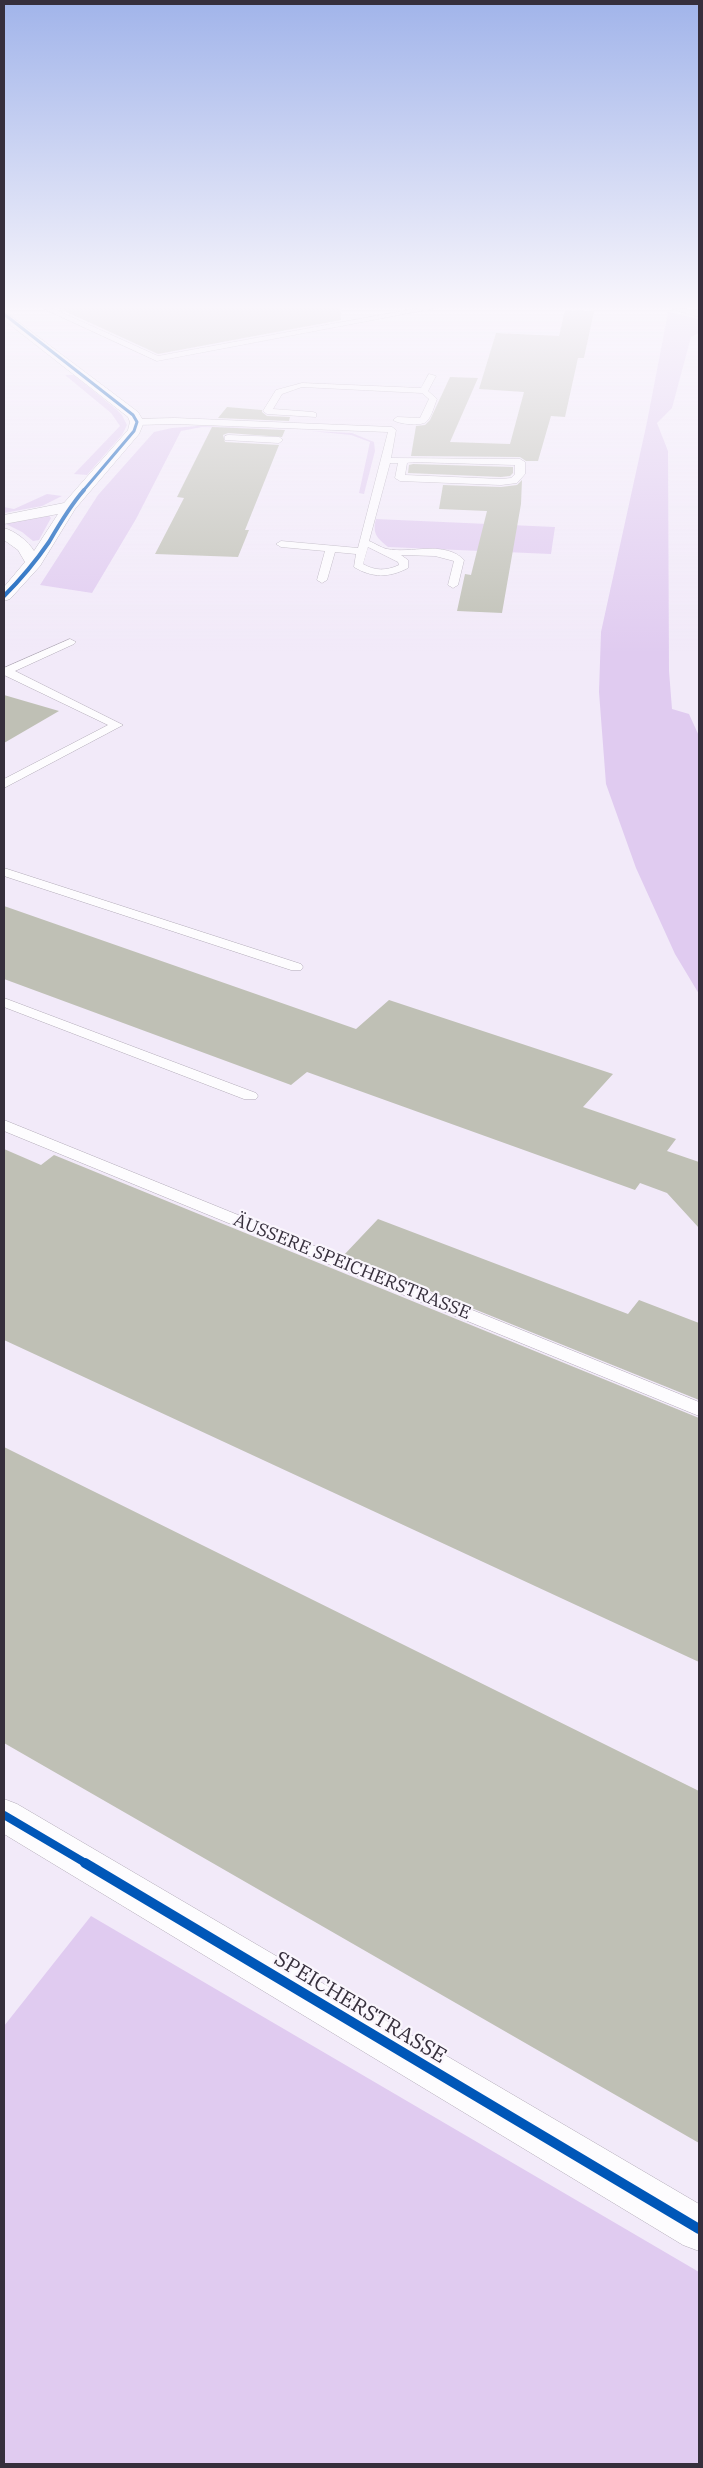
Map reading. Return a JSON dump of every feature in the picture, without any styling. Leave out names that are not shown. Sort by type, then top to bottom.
[{"type":"street","points":[[4,596],[34,563],[69,506],[134,431],[137,423]]},
{"type":"street","points":[[4,519],[69,506]]},
{"type":"street","points":[[4,533],[24,547],[34,563]]},
{"type":"street","name":"SPEICHERSTRASSE","points":[[4,1815],[699,2229]]},
{"type":"lane","points":[[227,423],[392,430]]},
{"type":"lane","points":[[281,544],[331,548],[363,546],[385,552],[403,560],[404,566],[394,572],[368,571],[358,565],[363,546],[386,460],[392,430],[395,423]]},
{"type":"lane","points":[[228,438],[279,440]]},
{"type":"lane","points":[[386,460],[520,462],[520,474],[514,481],[501,482],[400,478],[403,461]]},
{"type":"lane","points":[[322,580],[331,548]]},
{"type":"lane","points":[[385,552],[440,554],[456,558],[458,560],[453,585]]},
{"type":"lane","points":[[5,672],[70,642]]},
{"type":"lane","points":[[4,784],[117,725],[5,672]]},
{"type":"lane","points":[[4,872],[296,968]]},
{"type":"lane","points":[[4,1002],[250,1096]]},
{"type":"lane","name":"ÄUSSERE SPEICHERSTRASSE","points":[[4,1125],[699,1410]]},
{"type":"shaded area","points":[[118,423],[126,423],[127,425],[122,435],[87,475],[74,474],[120,426]]},
{"type":"shaded area","points":[[647,423],[657,423],[668,451],[669,671],[672,709],[689,714],[699,736],[699,994],[675,954],[636,868],[606,784],[599,692],[601,632]]},
{"type":"shaded area","points":[[197,426],[285,429],[202,427],[181,431],[136,519],[92,593],[40,585],[98,495],[154,432]]},
{"type":"shaded area","points":[[310,431],[352,433],[374,442],[375,451],[364,494],[359,493],[370,442],[351,435]]},
{"type":"shaded area","points":[[47,494],[62,496],[42,506],[4,513],[4,507],[14,509]]},
{"type":"shaded area","points":[[49,515],[51,518],[39,540],[33,541],[22,532],[4,523]]},
{"type":"shaded area","points":[[376,519],[555,527],[551,554],[388,547],[376,535]]},
{"type":"shaded area","points":[[91,1916],[699,2272],[699,2464],[4,2464],[4,2026]]},
{"type":"building","points":[[427,423],[458,423],[450,442],[510,444],[516,423],[549,423],[538,461],[526,461],[520,457],[411,456],[416,426]]},
{"type":"building","points":[[212,427],[285,430],[282,437],[228,433],[223,435],[225,442],[279,445],[245,530],[249,530],[238,557],[155,554],[184,498],[177,497]]},
{"type":"building","points":[[409,465],[513,467],[513,473],[510,476],[501,477],[408,473]]},
{"type":"building","points":[[522,480],[521,504],[502,613],[457,611],[465,574],[471,575],[487,511],[439,509],[443,485],[501,487],[517,485]]},
{"type":"building","points":[[4,695],[59,711],[4,743]]},
{"type":"building","points":[[4,906],[356,1029],[389,1000],[613,1074],[583,1107],[676,1139],[667,1151],[699,1162],[699,1228],[667,1193],[640,1183],[635,1190],[307,1072],[291,1085],[4,979]]},
{"type":"building","points":[[4,1149],[41,1165],[54,1155],[699,1418],[699,1662],[4,1340]]},
{"type":"building","points":[[378,1219],[628,1314],[639,1300],[699,1323],[699,1400],[343,1256]]},
{"type":"building","points":[[4,1447],[699,1791],[699,2143],[4,1743]]},
{"type":"cycle path","points":[[4,596],[19,581],[48,543],[69,507],[134,431],[137,423]]},
{"type":"cycle path","points":[[4,1815],[699,2229]]}]
